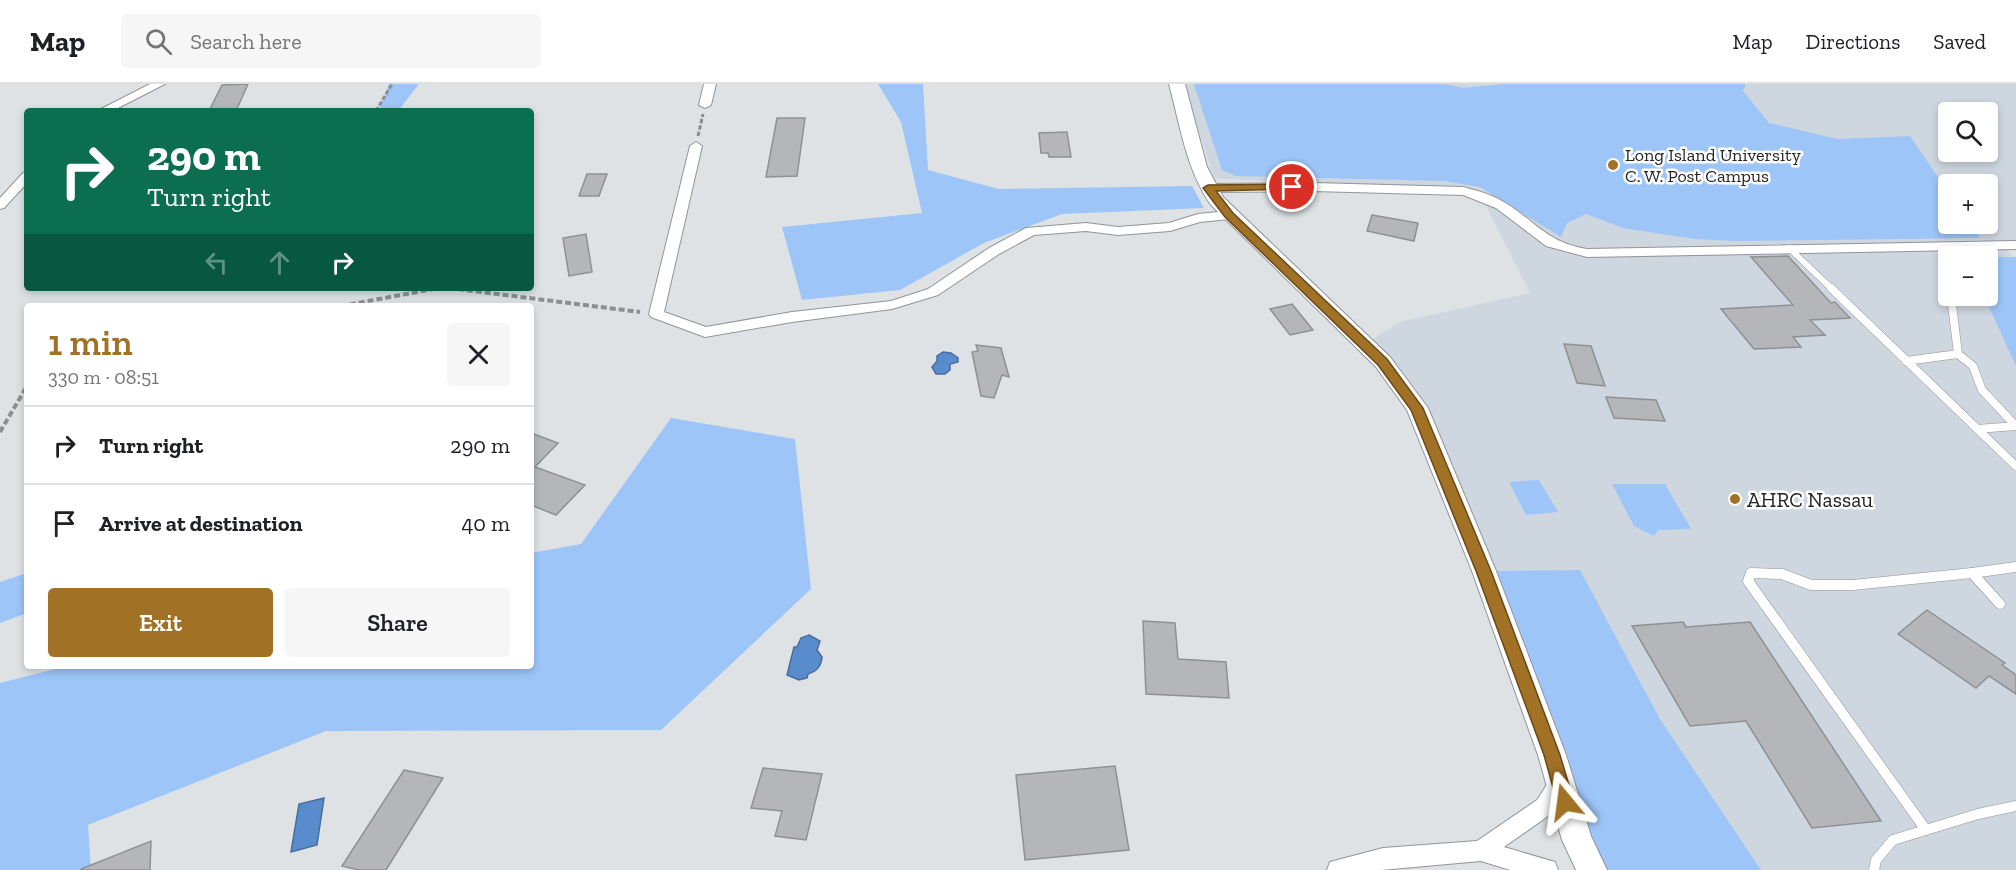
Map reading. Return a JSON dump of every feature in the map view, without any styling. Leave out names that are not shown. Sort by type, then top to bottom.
[{"type":"main road","points":[[1177,84],[1199,167],[1208,188],[1229,215],[1383,362],[1417,408],[1484,571],[1552,755],[1577,840],[1592,870]]},
{"type":"street","points":[[109,108],[159,84]]},
{"type":"street","points":[[705,105],[710,84]]},
{"type":"street","points":[[696,146],[656,314],[705,333],[792,317],[892,306],[933,292],[994,251],[1030,231],[1086,227],[1118,231],[1170,227],[1198,218],[1229,215]]},
{"type":"street","points":[[0,205],[24,179]]},
{"type":"street","points":[[1208,188],[1313,187],[1463,191],[1480,194],[1494,200],[1550,242],[1568,250],[1587,253],[2016,245]]},
{"type":"street","points":[[1481,851],[1544,807],[1559,784]]},
{"type":"street","points":[[1338,870],[1383,859],[1481,851],[1547,870]]},
{"type":"lane","points":[[1789,248],[2016,466]]},
{"type":"lane","points":[[1952,306],[1958,354],[1973,366],[1982,390],[2015,426]]},
{"type":"lane","points":[[1906,361],[1958,354]]},
{"type":"lane","points":[[1977,429],[2015,426]]},
{"type":"lane","points":[[1926,830],[1748,581],[1751,573],[1764,572],[1782,574],[1811,585],[1853,585],[2016,567]]},
{"type":"lane","points":[[1972,573],[2000,604]]},
{"type":"lane","points":[[1874,870],[1876,860],[1893,840],[1978,814],[2016,806]]},
{"type":"path","points":[[378,108],[392,84]]},
{"type":"path","points":[[696,146],[705,105]]},
{"type":"path","points":[[357,303],[423,291]]},
{"type":"path","points":[[473,291],[656,314]]},
{"type":"path","points":[[0,432],[24,391]]},
{"type":"shaded area","points":[[389,84],[419,84],[400,108],[380,108]]},
{"type":"shaded area","points":[[878,84],[923,84],[928,170],[999,189],[1192,186],[1204,208],[1062,214],[984,243],[900,290],[802,300],[782,227],[922,213],[901,122]]},
{"type":"shaded area","name":"AHRC Nassau","points":[[1184,84],[2016,84],[2016,245],[2005,246],[2016,262],[2016,870],[1761,870],[1660,719],[1580,570],[1484,571],[1426,427],[1365,344],[1400,322],[1530,293],[1480,194],[1214,178]]},
{"type":"shaded area","name":"Long Island University C. W. Post Campus","points":[[1194,84],[1445,84],[1463,88],[1504,84],[1746,84],[1743,91],[1769,123],[1838,139],[1910,136],[1938,177],[1938,234],[1977,234],[1980,238],[1737,241],[1695,239],[1623,228],[1586,214],[1567,223],[1561,237],[1480,187],[1444,181],[1236,176],[1222,170]]},
{"type":"shaded area","points":[[1998,257],[2016,257],[2016,366],[1989,306],[1998,306]]},
{"type":"shaded area","points":[[943,352],[951,353],[958,358],[958,362],[950,364],[950,370],[945,374],[936,374],[932,367],[937,361],[937,356]]},
{"type":"shaded area","points":[[671,418],[795,439],[811,589],[661,730],[326,731],[88,825],[91,870],[0,870],[0,683],[55,669],[534,669],[534,552],[581,544]]},
{"type":"shaded area","points":[[1539,480],[1558,512],[1526,515],[1509,482]]},
{"type":"shaded area","points":[[1612,484],[1665,484],[1691,529],[1658,530],[1654,536],[1634,526]]},
{"type":"shaded area","points":[[1580,570],[1660,719],[1761,870],[1592,870],[1484,571]]},
{"type":"shaded area","points":[[24,574],[24,614],[0,623],[0,582]]},
{"type":"shaded area","points":[[809,635],[820,641],[817,650],[822,657],[821,663],[818,668],[808,674],[807,678],[799,680],[787,675],[794,647],[797,647],[801,638]]},
{"type":"shaded area","points":[[324,798],[317,845],[291,852],[299,804]]},
{"type":"building","points":[[248,84],[237,108],[210,108],[222,85]]},
{"type":"building","points":[[777,118],[805,118],[797,176],[766,177]]},
{"type":"building","points":[[1067,132],[1071,157],[1049,157],[1048,153],[1041,153],[1039,133]]},
{"type":"building","points":[[587,174],[607,174],[599,196],[579,196]]},
{"type":"building","points":[[1372,215],[1418,223],[1414,241],[1367,231]]},
{"type":"building","points":[[586,234],[592,272],[569,276],[563,238]]},
{"type":"building","points":[[1788,256],[1831,303],[1835,302],[1850,318],[1810,320],[1825,335],[1793,337],[1801,347],[1754,349],[1721,309],[1793,305],[1751,257]]},
{"type":"building","points":[[1292,304],[1313,330],[1290,335],[1270,309]]},
{"type":"building","points":[[1564,344],[1591,346],[1605,386],[1577,383]]},
{"type":"building","points":[[976,345],[1001,348],[1009,377],[1002,375],[994,398],[981,396],[972,352],[978,351]]},
{"type":"building","points":[[1606,397],[1656,400],[1665,421],[1614,418]]},
{"type":"building","points":[[534,434],[558,443],[535,467],[585,485],[556,515],[534,506]]},
{"type":"building","points":[[1927,610],[2005,663],[2002,665],[2016,675],[2016,694],[1989,676],[1976,688],[1898,634]]},
{"type":"building","points":[[1143,621],[1175,623],[1178,659],[1226,662],[1229,698],[1146,694]]},
{"type":"building","points":[[1683,622],[1686,627],[1750,622],[1881,821],[1812,828],[1746,721],[1690,726],[1632,626]]},
{"type":"building","points":[[1115,766],[1129,850],[1025,860],[1016,775]]},
{"type":"building","points":[[763,768],[822,774],[806,840],[775,836],[782,811],[751,808]]},
{"type":"building","points":[[404,770],[443,778],[386,870],[359,870],[342,866]]},
{"type":"building","points":[[151,841],[150,870],[81,870],[81,869]]},
{"type":"place","name":"Long Island University C. W. Post Campus","points":[[1613,165]]},
{"type":"place","name":"AHRC Nassau","points":[[1735,499]]},
{"type":"route","points":[[1292,187],[1208,188],[1229,215],[1260,246],[1383,362],[1417,408],[1484,571],[1552,755],[1565,802]]}]
